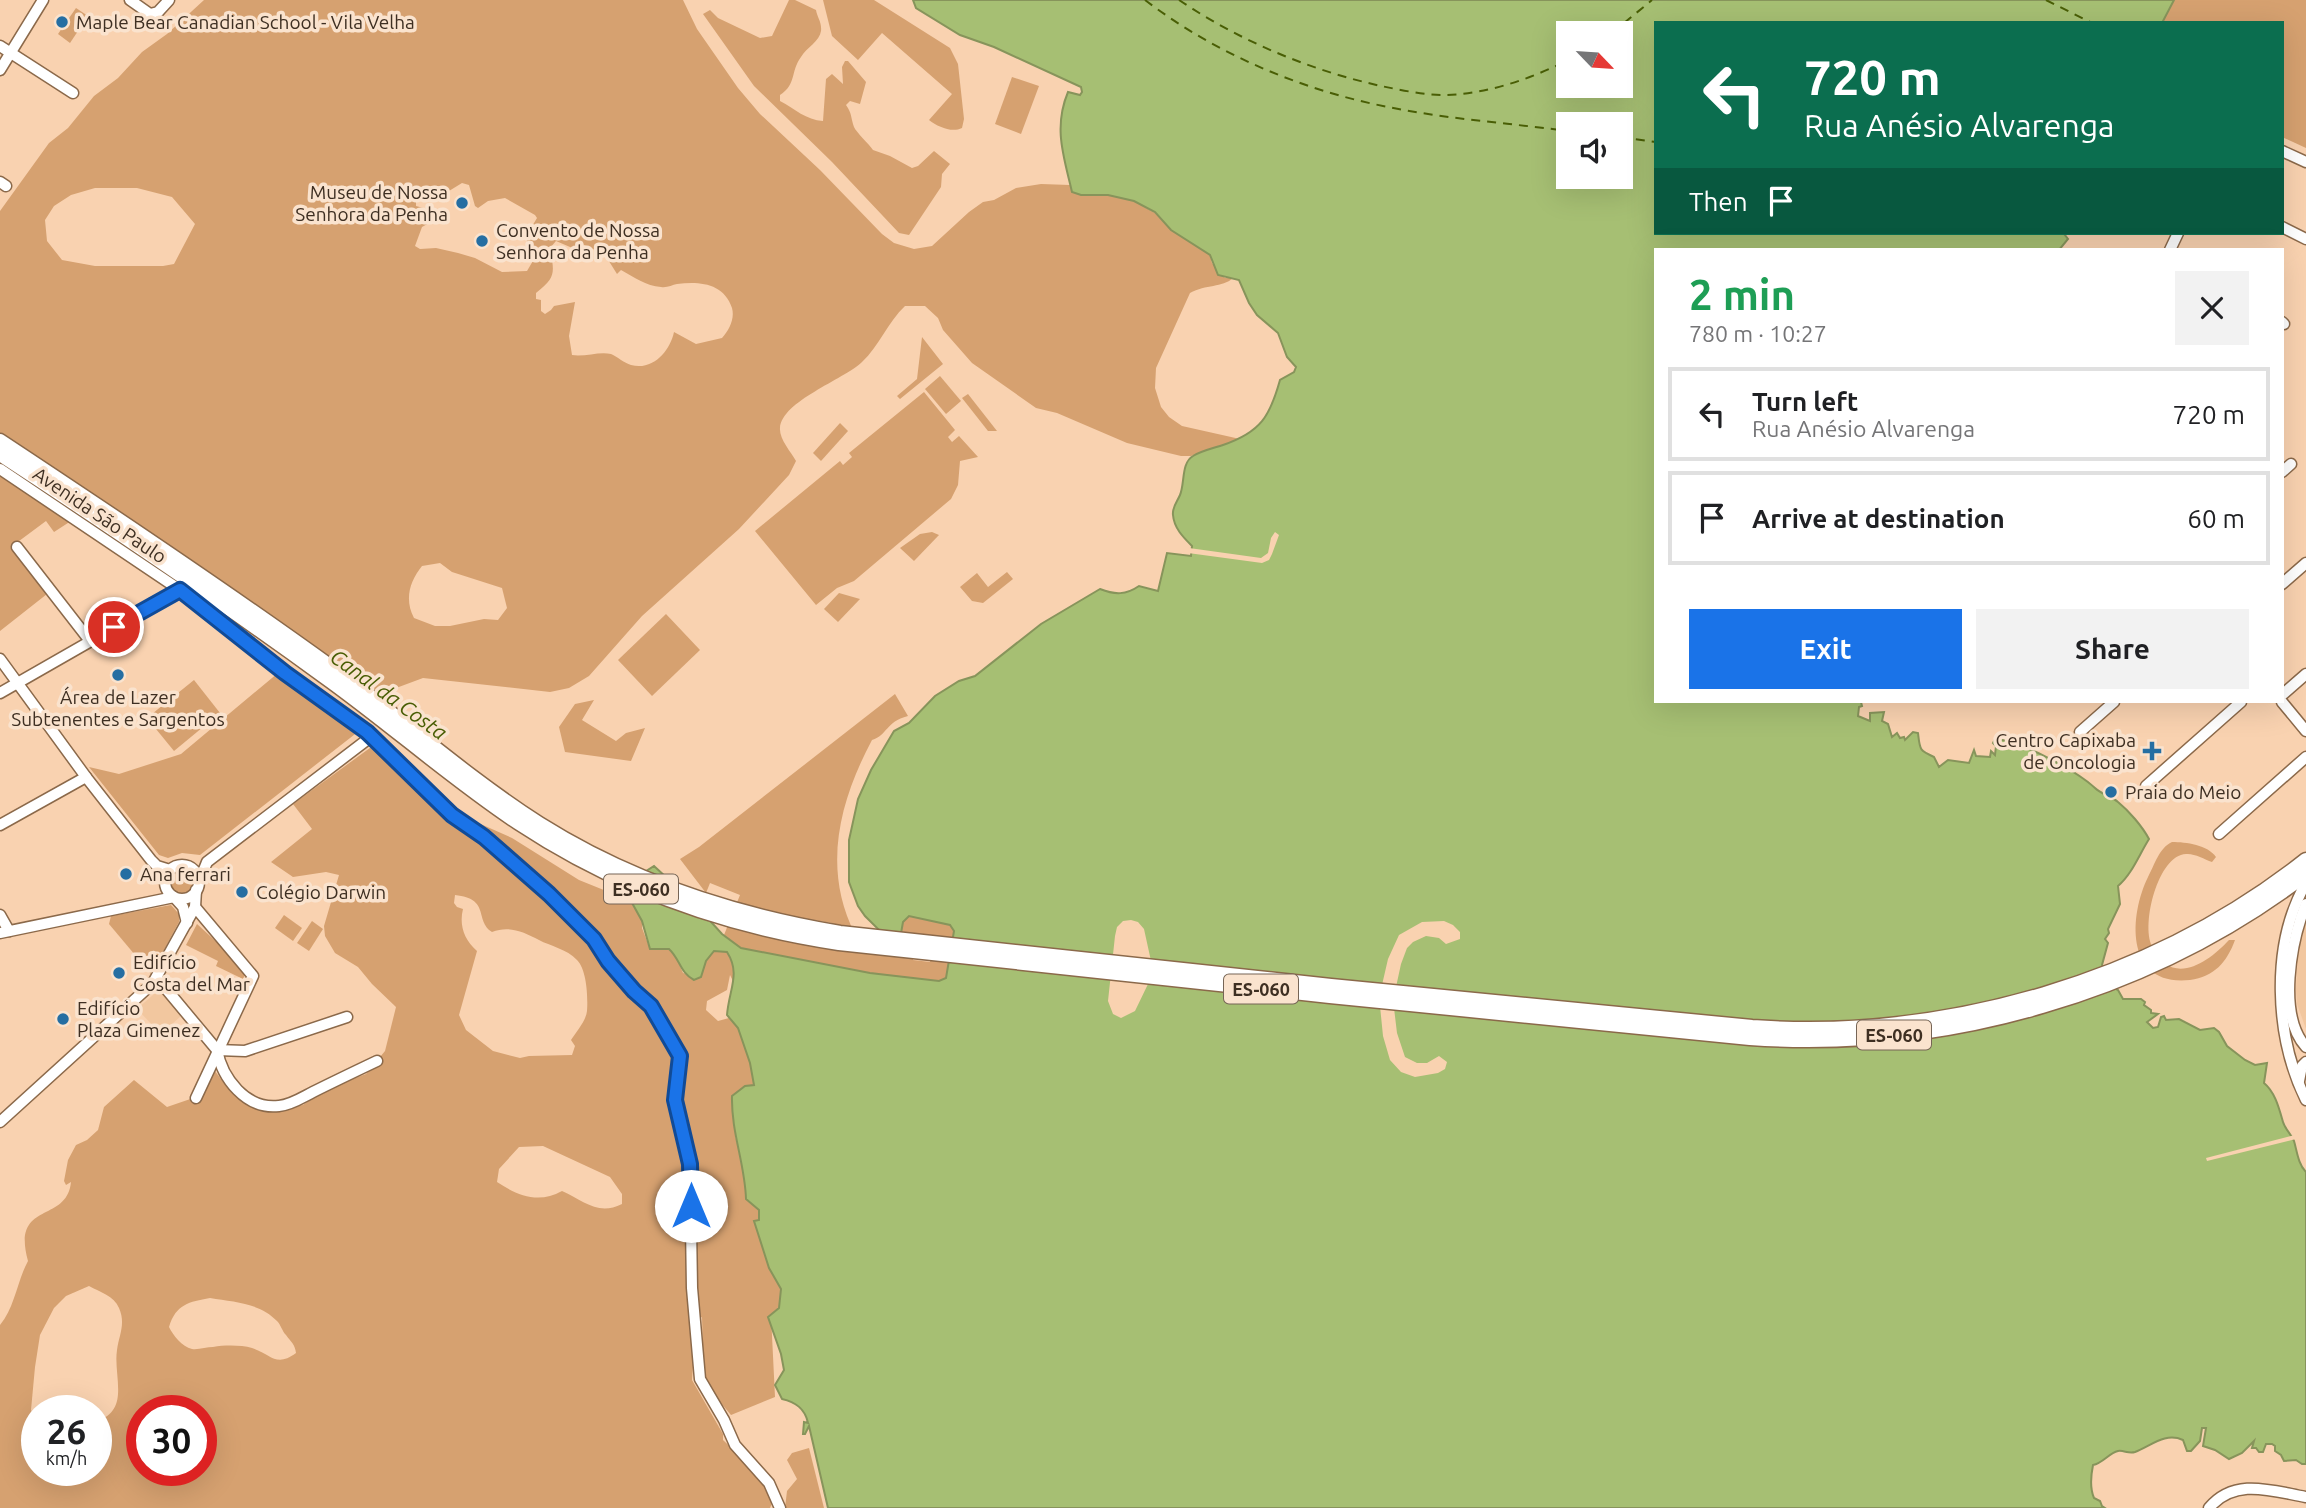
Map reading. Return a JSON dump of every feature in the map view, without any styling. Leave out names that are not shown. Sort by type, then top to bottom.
[{"type":"main road","name":"ES-060","points":[[0,441],[195,570],[332,669],[505,801],[550,830],[615,866],[674,891],[735,911],[798,926],[867,936],[1331,986],[1752,1027],[1819,1030],[1877,1026],[1954,1015],[2040,994],[2094,976],[2186,937],[2237,908],[2306,860]]},
{"type":"main road","name":"ES-060","points":[[0,454],[188,578],[326,677],[499,809],[553,845],[611,875],[671,901],[733,921],[796,936],[839,943],[1330,996],[1751,1038],[1819,1041],[1937,1029],[2033,1007],[2090,990],[2191,947],[2243,917],[2306,874]]},
{"type":"street","points":[[0,70],[43,0]]},
{"type":"street","points":[[130,0],[150,14],[158,12],[169,0]]},
{"type":"street","points":[[0,46],[73,93]]},
{"type":"street","points":[[2284,152],[2306,162]]},
{"type":"street","points":[[2284,229],[2306,239]]},
{"type":"street","name":"Avenida São Paulo","points":[[0,469],[180,590],[372,737],[452,815],[513,861],[573,918],[594,939],[624,980],[651,1006],[680,1056],[675,1100],[690,1164],[692,1288],[700,1379],[735,1445],[769,1483],[780,1508]]},
{"type":"street","points":[[17,548],[90,641]]},
{"type":"street","points":[[2284,582],[2306,563]]},
{"type":"street","points":[[0,693],[180,590]]},
{"type":"street","points":[[0,659],[86,777],[151,860],[157,866],[170,870]]},
{"type":"street","points":[[2284,693],[2306,674]]},
{"type":"street","points":[[2080,733],[2113,703]]},
{"type":"street","points":[[2146,786],[2240,703]]},
{"type":"street","points":[[2283,703],[2306,731]]},
{"type":"street","points":[[0,915],[5,932],[174,897],[188,897],[197,886],[205,864],[372,737]]},
{"type":"street","points":[[2219,834],[2306,757]]},
{"type":"street","points":[[0,825],[86,777]]},
{"type":"street","points":[[187,923],[185,912],[166,886],[167,875],[175,867],[205,864]]},
{"type":"street","points":[[0,1122],[157,978],[195,907],[195,872],[186,865]]},
{"type":"street","points":[[2306,883],[2288,930],[2280,999],[2287,1048],[2306,1100]]},
{"type":"street","points":[[2306,904],[2297,932],[2289,985],[2292,1022],[2299,1039],[2306,1047]]},
{"type":"street","points":[[195,907],[254,976],[196,1098]]},
{"type":"street","points":[[157,978],[217,1050],[222,1070],[229,1081],[247,1097],[268,1106],[288,1104],[377,1061]]},
{"type":"street","points":[[217,1050],[245,1051],[347,1017]]},
{"type":"street","points":[[2300,1087],[2299,1074],[2306,1062]]},
{"type":"street","points":[[2209,1508],[2223,1495],[2242,1488],[2252,1487],[2306,1497]]},
{"type":"shaded area","points":[[204,0],[683,0],[697,29],[738,88],[760,114],[894,243],[914,249],[932,246],[983,202],[994,200],[1016,188],[1041,184],[1070,185],[1072,192],[1108,195],[1134,201],[1155,213],[1171,230],[1210,255],[1212,263],[1225,278],[1233,278],[1190,293],[1156,368],[1155,388],[1161,407],[1182,426],[1240,439],[1191,456],[1181,456],[1127,443],[1057,413],[1036,408],[972,363],[943,330],[938,318],[925,306],[905,306],[862,362],[802,400],[783,418],[781,437],[796,461],[789,475],[739,529],[642,616],[589,676],[569,688],[550,692],[423,678],[380,694],[354,689],[0,438],[0,211],[49,143],[68,128],[94,96],[118,78],[142,52],[167,34]],"holes":[[[462,183],[469,185],[478,208],[488,201],[505,198],[535,215],[537,218],[525,238],[537,254],[527,271],[502,272],[475,258],[436,248],[420,249],[415,246],[422,227],[429,223],[432,215],[427,209],[416,206],[416,202],[449,191]],[[95,188],[137,188],[172,197],[195,224],[174,264],[95,266],[62,260],[47,241],[45,220],[54,206],[71,195]],[[556,241],[577,250],[580,243],[607,258],[617,274],[621,270],[640,281],[656,286],[694,283],[710,286],[723,293],[728,300],[733,312],[731,324],[722,338],[696,344],[674,332],[669,346],[659,358],[646,365],[631,365],[607,353],[572,355],[569,336],[575,302],[554,306],[545,314],[541,311],[541,300],[536,299],[536,293],[551,278],[550,248]],[[440,563],[452,572],[502,588],[507,608],[498,620],[484,619],[450,626],[435,626],[414,618],[409,604],[410,590],[422,566]]]},
{"type":"shaded area","points":[[789,0],[816,10],[821,31],[798,62],[789,87],[780,95],[780,101],[806,116],[823,121],[826,79],[832,74],[843,84],[842,67],[845,61],[848,61],[866,82],[860,104],[850,101],[846,105],[855,129],[873,150],[912,168],[934,151],[950,164],[942,174],[941,187],[909,235],[899,233],[832,162],[754,86],[703,14],[710,10],[718,18],[760,38],[772,36]]},
{"type":"shaded area","points":[[823,0],[874,0],[950,48],[958,64],[964,119],[962,128],[945,128],[929,120],[952,94],[882,33],[858,60],[832,36]]},
{"type":"shaded area","points":[[913,0],[2174,0],[2163,21],[1654,21],[1654,235],[2065,235],[2068,239],[2061,248],[1654,248],[1654,703],[1861,703],[1858,716],[1870,721],[1870,713],[1884,712],[1882,721],[1888,724],[1892,737],[1897,733],[1905,740],[1913,732],[1918,733],[1921,749],[1934,757],[1939,767],[1948,760],[1969,763],[1974,750],[1976,756],[1990,757],[1991,751],[1995,755],[1995,739],[2006,741],[2048,758],[2076,774],[2118,802],[2135,819],[2149,839],[2118,886],[2120,904],[2105,939],[2108,943],[2102,965],[2107,969],[2107,984],[2118,990],[2123,999],[2141,999],[2151,1013],[2158,1014],[2147,1022],[2153,1028],[2158,1027],[2161,1017],[2164,1016],[2166,1020],[2179,1019],[2200,1030],[2214,1028],[2227,1046],[2245,1060],[2255,1065],[2267,1063],[2264,1083],[2274,1096],[2284,1125],[2294,1141],[2299,1161],[2306,1172],[2306,1464],[2296,1460],[2284,1461],[2272,1444],[2266,1444],[2263,1452],[2259,1452],[2252,1448],[2254,1441],[2242,1453],[2229,1459],[2203,1446],[2206,1428],[2202,1428],[2200,1441],[2191,1451],[2187,1451],[2183,1440],[2170,1438],[2135,1452],[2115,1452],[2093,1465],[2091,1482],[2094,1498],[2105,1508],[828,1508],[809,1426],[803,1434],[804,1422],[808,1423],[807,1418],[799,1406],[782,1399],[775,1385],[784,1370],[768,1317],[779,1308],[781,1289],[769,1268],[754,1221],[759,1220],[759,1210],[746,1199],[732,1109],[732,1096],[745,1086],[754,1085],[738,1028],[727,1015],[734,975],[731,960],[727,952],[714,951],[706,961],[701,977],[694,980],[686,974],[669,949],[650,949],[642,921],[631,901],[637,877],[654,866],[692,901],[722,934],[741,948],[870,973],[939,981],[946,978],[954,931],[950,925],[909,916],[903,922],[900,939],[879,930],[865,916],[849,882],[849,840],[858,799],[871,770],[894,731],[909,723],[935,696],[959,681],[975,676],[1041,624],[1100,589],[1120,593],[1139,586],[1158,591],[1167,553],[1191,556],[1192,546],[1177,528],[1173,515],[1189,459],[1236,440],[1255,428],[1268,413],[1280,380],[1294,372],[1296,367],[1287,357],[1278,333],[1257,315],[1249,303],[1239,280],[1218,275],[1210,255],[1171,230],[1155,212],[1134,201],[1108,195],[1081,195],[1072,192],[1061,142],[1061,118],[1068,92],[1080,95],[1081,87],[994,47],[960,35],[916,8]]},
{"type":"shaded area","points":[[2174,0],[2306,0],[2306,148],[2284,138],[2284,21],[2163,21]]},
{"type":"shaded area","points":[[76,8],[88,16],[70,43],[58,34]]},
{"type":"shaded area","points":[[1012,77],[1039,86],[1021,134],[995,124]]},
{"type":"shaded area","points":[[922,337],[943,364],[900,399],[897,396],[917,379]]},
{"type":"shaded area","points":[[940,376],[961,401],[946,414],[925,389]]},
{"type":"shaded area","points":[[924,392],[955,430],[948,437],[952,442],[959,436],[978,457],[960,461],[958,485],[951,499],[854,581],[837,588],[816,605],[755,531],[840,461],[843,465],[852,457],[849,453]]},
{"type":"shaded area","points":[[968,394],[997,431],[988,431],[962,398]]},
{"type":"shaded area","points":[[840,423],[848,431],[821,461],[813,453]]},
{"type":"shaded area","points":[[0,476],[71,521],[54,532],[46,521],[11,547],[47,594],[0,631]]},
{"type":"shaded area","points":[[932,532],[939,535],[914,561],[900,548],[920,534]]},
{"type":"shaded area","points":[[1007,572],[1013,579],[983,603],[972,601],[960,587],[977,573],[988,587]]},
{"type":"shaded area","points":[[839,593],[860,599],[838,622],[824,609]]},
{"type":"shaded area","points":[[666,614],[700,650],[652,696],[618,660]]},
{"type":"shaded area","points":[[278,673],[359,731],[200,855],[182,853],[168,858],[159,855],[89,767],[119,774],[181,754]]},
{"type":"shaded area","points":[[194,680],[220,713],[174,751],[147,718]]},
{"type":"shaded area","points":[[895,694],[908,716],[895,722],[872,740],[860,763],[843,811],[837,860],[839,885],[855,934],[899,942],[903,922],[909,916],[950,925],[954,931],[946,978],[939,981],[870,973],[741,948],[724,935],[740,895],[710,883],[706,893],[680,859]],"holes":[[[813,920],[832,923],[828,949],[809,946]],[[916,934],[932,936],[930,962],[913,960]]]},
{"type":"shaded area","points":[[594,700],[582,720],[616,741],[626,733],[645,728],[631,761],[565,752],[559,727],[575,704]]},
{"type":"shaded area","points":[[374,745],[433,803],[512,838],[579,880],[631,901],[642,921],[650,949],[669,949],[675,954],[683,973],[701,977],[706,961],[714,951],[727,952],[736,972],[733,981],[730,975],[727,990],[707,1001],[706,1010],[718,1021],[729,1018],[738,1028],[750,1063],[754,1086],[735,1135],[746,1181],[746,1199],[759,1210],[759,1220],[754,1222],[769,1268],[781,1289],[779,1308],[771,1315],[775,1397],[731,1415],[704,1383],[702,1317],[696,1320],[692,1380],[723,1434],[723,1440],[763,1478],[773,1501],[770,1508],[0,1508],[0,1325],[9,1310],[28,1261],[25,1242],[27,1229],[33,1220],[60,1203],[67,1195],[71,1182],[66,1185],[64,1181],[68,1160],[76,1145],[98,1130],[104,1107],[134,1080],[167,1107],[202,1095],[215,1071],[226,1086],[236,1092],[290,1107],[303,1105],[324,1090],[366,1074],[385,1051],[396,1007],[358,967],[335,953],[325,936],[324,926],[339,875],[326,872],[293,877],[271,862],[312,829],[293,804]],"holes":[[[455,895],[466,897],[478,905],[484,922],[492,932],[504,929],[522,932],[563,950],[577,960],[585,977],[587,1011],[571,1040],[575,1046],[572,1055],[520,1058],[493,1051],[466,1030],[459,1015],[477,951],[464,932],[463,909],[454,903]],[[543,1146],[610,1177],[622,1194],[622,1204],[598,1208],[562,1191],[545,1197],[529,1197],[497,1182],[499,1169],[519,1147]],[[89,1286],[114,1300],[121,1314],[116,1360],[118,1392],[112,1410],[112,1486],[21,1486],[21,1395],[32,1395],[40,1335],[54,1308],[66,1296]],[[210,1298],[263,1310],[278,1323],[294,1345],[296,1353],[278,1360],[243,1346],[188,1348],[175,1337],[169,1327],[172,1319],[184,1305]]]},
{"type":"shaded area","points":[[2172,842],[2202,847],[2216,857],[2212,862],[2189,854],[2176,857],[2160,878],[2151,907],[2149,936],[2160,959],[2179,969],[2190,967],[2211,957],[2229,940],[2235,940],[2228,955],[2213,972],[2190,980],[2169,979],[2154,973],[2143,961],[2138,946],[2137,911],[2141,893],[2158,857]]},
{"type":"shaded area","points":[[183,870],[192,873],[195,882],[192,891],[183,894],[174,891],[171,882],[174,873]]},
{"type":"shaded area","points":[[171,905],[179,914],[179,922],[151,974],[109,924],[111,916]]},
{"type":"shaded area","points":[[284,915],[302,928],[293,941],[275,928]]},
{"type":"shaded area","points":[[312,921],[323,929],[309,951],[297,943]]},
{"type":"shaded area","points":[[2306,923],[2306,1029],[2297,1004],[2296,989],[2298,949]]},
{"type":"shaded area","points":[[197,924],[247,970],[243,979],[216,966],[218,961],[186,945]]},
{"type":"shaded area","points":[[161,988],[182,1015],[161,1034],[137,1009]]},
{"type":"shaded area","points":[[809,1448],[824,1508],[785,1508],[787,1491],[797,1479],[787,1460],[792,1453]]},
{"type":"pier","points":[[1275,532],[1279,535],[1272,554],[1269,560],[1262,563],[1188,553],[1189,548],[1261,558],[1268,553]]},
{"type":"pier","points":[[1123,921],[1138,922],[1144,929],[1151,961],[1382,985],[1388,959],[1399,935],[1422,922],[1444,921],[1460,932],[1460,939],[1446,944],[1439,938],[1426,936],[1413,942],[1407,948],[1396,987],[1731,1020],[1957,1031],[1394,1008],[1397,1033],[1405,1057],[1417,1063],[1427,1063],[1439,1056],[1447,1062],[1445,1069],[1438,1073],[1415,1077],[1401,1072],[1390,1060],[1383,1036],[1380,1006],[1149,982],[1135,1011],[1121,1018],[1113,1014],[1108,1001],[1115,936],[1117,927]]},
{"type":"pier","points":[[2295,1135],[2296,1139],[2207,1161],[2206,1158]]},
{"type":"ferry route","points":[[1145,0],[1230,53],[1323,91],[1410,111],[1556,130]]},
{"type":"ferry route","points":[[1179,0],[1251,41],[1302,63],[1354,79],[1412,92],[1445,95],[1477,92],[1524,79],[1556,65]]},
{"type":"ferry route","points":[[1627,21],[1652,0]]},
{"type":"ferry route","points":[[2046,0],[2088,21]]},
{"type":"ferry route","points":[[1633,139],[1654,142]]},
{"type":"place","name":"Maple Bear Canadian School - Vila Velha","points":[[62,22]]},
{"type":"place","name":"Museu de Nossa Senhora da Penha","points":[[462,203]]},
{"type":"place","name":"Convento de Nossa Senhora da Penha","points":[[482,241]]},
{"type":"place","name":"Área de Lazer Subtenentes e Sargentos","points":[[118,675]]},
{"type":"place","name":"Centro Capixaba de Oncologia","points":[[2152,751]]},
{"type":"place","name":"Praia do Meio","points":[[2111,792]]},
{"type":"place","name":"Ana ferrari","points":[[126,874]]},
{"type":"place","name":"Colégio Darwin","points":[[242,892]]},
{"type":"place","name":"Edifício Costa del Mar","points":[[119,973]]},
{"type":"place","name":"Edifício Plaza Gimenez","points":[[63,1019]]},
{"type":"route","points":[[114,627],[180,590],[285,673],[367,732],[452,815],[513,861],[594,939],[624,980],[651,1006],[680,1056],[675,1100],[690,1164],[691,1206]]},
{"type":"water label","name":"Canal da Costa","points":[[389,694]]}]
